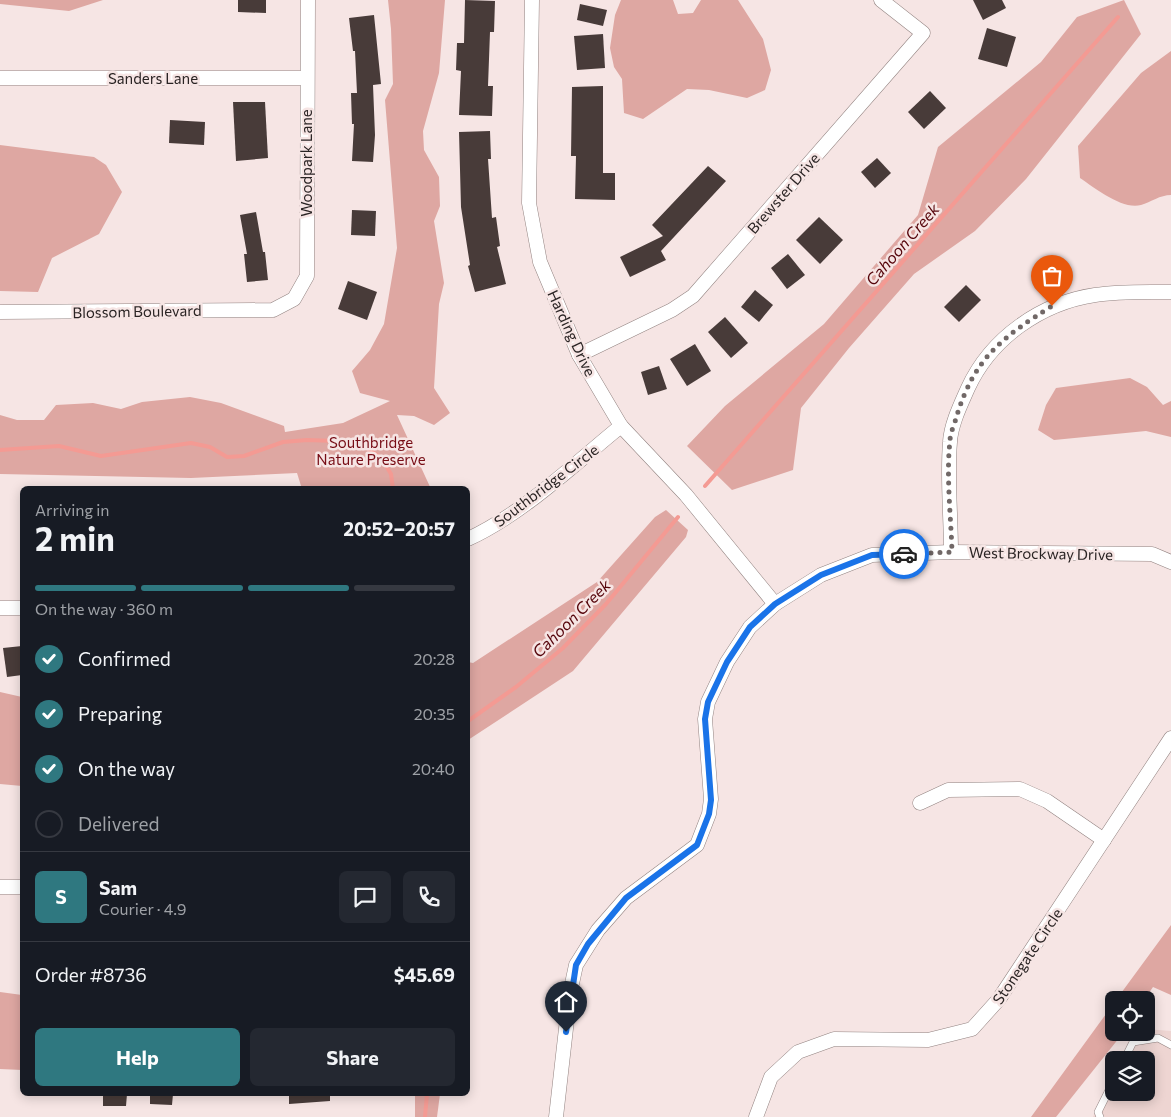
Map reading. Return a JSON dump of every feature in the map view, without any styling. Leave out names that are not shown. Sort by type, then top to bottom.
[{"type":"street","name":"Woodpark Lane","points":[[273,310],[294,299],[307,276],[306,78],[308,0]]},
{"type":"street","name":"Harding Drive","points":[[532,0],[529,203],[540,262],[579,355],[621,426],[686,495],[775,604]]},
{"type":"street","name":"Brewster Drive","points":[[579,355],[672,310],[693,296],[923,33],[881,0]]},
{"type":"street","name":"Sanders Lane","points":[[0,78],[306,78]]},
{"type":"street","points":[[952,552],[950,440],[964,397],[974,374],[990,353],[1013,330],[1052,306],[1095,295],[1171,292]]},
{"type":"street","name":"Blossom Boulevard","points":[[0,312],[273,310]]},
{"type":"street","name":"Southbridge Circle","points":[[470,538],[535,496],[621,426]]},
{"type":"street","name":"West Brockway Drive","points":[[556,1117],[570,993],[576,965],[598,930],[626,898],[697,845],[709,814],[711,800],[705,719],[708,702],[727,662],[750,627],[775,604],[821,575],[872,555],[952,552],[1152,554],[1171,562]]},
{"type":"street","points":[[0,608],[20,608]]},
{"type":"street","points":[[920,803],[948,790],[1020,789],[1047,801],[1104,840],[1171,738]]},
{"type":"street","name":"Stonegate Circle","points":[[756,1117],[770,1077],[798,1052],[834,1039],[928,1040],[972,1029],[1000,999],[1104,840]]},
{"type":"street","points":[[0,887],[20,887]]},
{"type":"lane","points":[[1128,1051],[1133,1042],[1158,1038],[1171,1045]]},
{"type":"lane","points":[[1100,1117],[1098,1112],[1105,1098]]},
{"type":"shaded area","points":[[1155,1030],[1171,1031],[1171,1117],[1093,1117],[1105,1091],[1105,1101],[1155,1101],[1155,1051],[1125,1051],[1131,1041],[1155,1041]]},
{"type":"green space","points":[[0,0],[103,0],[69,11],[0,4]]},
{"type":"green space","name":"Southbridge Nature Preserve","points":[[388,0],[445,0],[439,73],[423,131],[424,150],[439,177],[440,206],[434,221],[444,283],[439,304],[434,388],[450,413],[434,425],[414,416],[397,415],[430,486],[301,486],[297,473],[191,478],[0,474],[0,415],[17,420],[44,420],[56,405],[93,403],[121,409],[142,402],[190,397],[221,403],[284,426],[285,432],[343,423],[390,401],[360,393],[352,371],[370,350],[384,324],[397,248],[385,100],[393,84]]},
{"type":"green space","points":[[621,0],[673,0],[678,14],[693,13],[701,0],[738,0],[763,39],[771,70],[765,90],[747,98],[709,90],[687,89],[643,119],[624,113],[622,79],[614,67],[610,48],[615,15]]},
{"type":"green space","points":[[1124,0],[1141,34],[1026,179],[975,231],[914,274],[849,348],[801,408],[793,470],[732,490],[687,446],[725,406],[824,324],[918,215],[938,147],[1041,62],[1077,17]]},
{"type":"green space","points":[[1171,51],[1171,195],[1159,197],[1141,205],[1126,204],[1109,197],[1080,178],[1078,146],[1141,73]]},
{"type":"green space","points":[[0,145],[94,157],[106,165],[122,192],[99,234],[52,258],[38,292],[0,291]]},
{"type":"green space","points":[[1130,378],[1147,387],[1163,405],[1171,401],[1171,437],[1146,431],[1054,440],[1038,430],[1046,405],[1056,388]]},
{"type":"green space","points":[[666,510],[688,530],[686,537],[573,671],[470,739],[470,662],[473,663],[597,582],[655,517]]},
{"type":"green space","points":[[0,692],[20,697],[20,786],[0,784]]},
{"type":"green space","points":[[1171,925],[1171,995],[1153,987],[1150,991],[1123,991]]},
{"type":"green space","points":[[0,992],[20,995],[20,1070],[0,1069]]},
{"type":"green space","points":[[1105,1015],[1105,1041],[1117,1041],[1109,1051],[1105,1051],[1105,1056],[1056,1117],[1031,1117]]},
{"type":"green space","points":[[415,1096],[440,1096],[437,1117],[415,1117]]},
{"type":"building","points":[[238,0],[266,0],[266,13],[238,12]]},
{"type":"building","points":[[465,0],[495,1],[494,32],[490,32],[488,86],[493,86],[492,116],[459,115],[461,71],[456,70],[457,43],[464,43]]},
{"type":"building","points":[[973,0],[1002,0],[1006,8],[983,20]]},
{"type":"building","points":[[580,4],[607,10],[603,26],[577,20]]},
{"type":"building","points":[[374,15],[381,84],[373,85],[375,135],[373,162],[352,161],[354,124],[352,124],[351,93],[357,93],[355,51],[353,51],[349,18]]},
{"type":"building","points":[[987,28],[1016,37],[1007,67],[978,59]]},
{"type":"building","points":[[603,34],[605,68],[577,70],[574,36]]},
{"type":"building","points":[[603,86],[603,173],[615,173],[615,200],[575,199],[576,156],[571,156],[572,87]]},
{"type":"building","points":[[930,91],[946,108],[924,129],[908,112]]},
{"type":"building","points":[[233,102],[265,102],[268,158],[236,161]]},
{"type":"building","points":[[170,120],[205,122],[204,145],[169,143]]},
{"type":"building","points":[[490,131],[491,159],[488,159],[492,218],[496,217],[500,246],[497,247],[506,284],[475,292],[468,266],[470,265],[461,207],[459,132]]},
{"type":"building","points":[[877,158],[891,173],[875,188],[861,172]]},
{"type":"building","points":[[708,166],[726,181],[661,251],[666,260],[630,277],[620,257],[663,236],[652,225]]},
{"type":"building","points":[[352,210],[376,211],[375,236],[351,235]]},
{"type":"building","points":[[256,212],[263,252],[265,252],[268,280],[247,282],[244,254],[247,254],[240,215]]},
{"type":"building","points":[[819,217],[843,240],[820,264],[796,240]]},
{"type":"building","points":[[788,254],[805,275],[787,289],[771,268]]},
{"type":"building","points":[[348,281],[377,292],[367,320],[338,309]]},
{"type":"building","points":[[966,285],[981,300],[959,322],[944,307]]},
{"type":"building","points":[[755,290],[773,305],[759,322],[741,307]]},
{"type":"building","points":[[725,317],[748,343],[731,358],[708,332]]},
{"type":"building","points":[[695,344],[711,371],[687,386],[670,359]]},
{"type":"building","points":[[659,366],[667,389],[648,395],[641,372]]},
{"type":"building","points":[[20,646],[20,675],[7,677],[3,648]]},
{"type":"building","points":[[103,1096],[127,1096],[126,1106],[103,1106]]},
{"type":"building","points":[[150,1096],[173,1096],[172,1105],[150,1104]]},
{"type":"building","points":[[289,1096],[330,1096],[330,1101],[289,1104]]},
{"type":"waterway","name":"Cahoon Creek","points":[[705,486],[1118,17]]},
{"type":"waterway","points":[[0,450],[59,446],[101,456],[191,443],[210,447],[227,457],[244,456],[283,442],[307,440],[336,441],[367,448],[381,458],[391,474],[393,486]]},
{"type":"waterway","name":"Cahoon Creek","points":[[470,720],[516,687],[563,648],[606,604],[678,517]]},
{"type":"waterway","name":"Cahoon Creek","points":[[425,1117],[427,1096]]},
{"type":"way so far","points":[[904,554],[952,552],[950,440],[961,404],[974,374],[990,353],[1013,330],[1052,306]]},
{"type":"route","points":[[566,1032],[570,993],[576,965],[588,944],[626,898],[697,845],[705,827],[711,800],[705,719],[708,702],[727,662],[750,627],[775,604],[821,575],[872,555],[904,554]]}]
